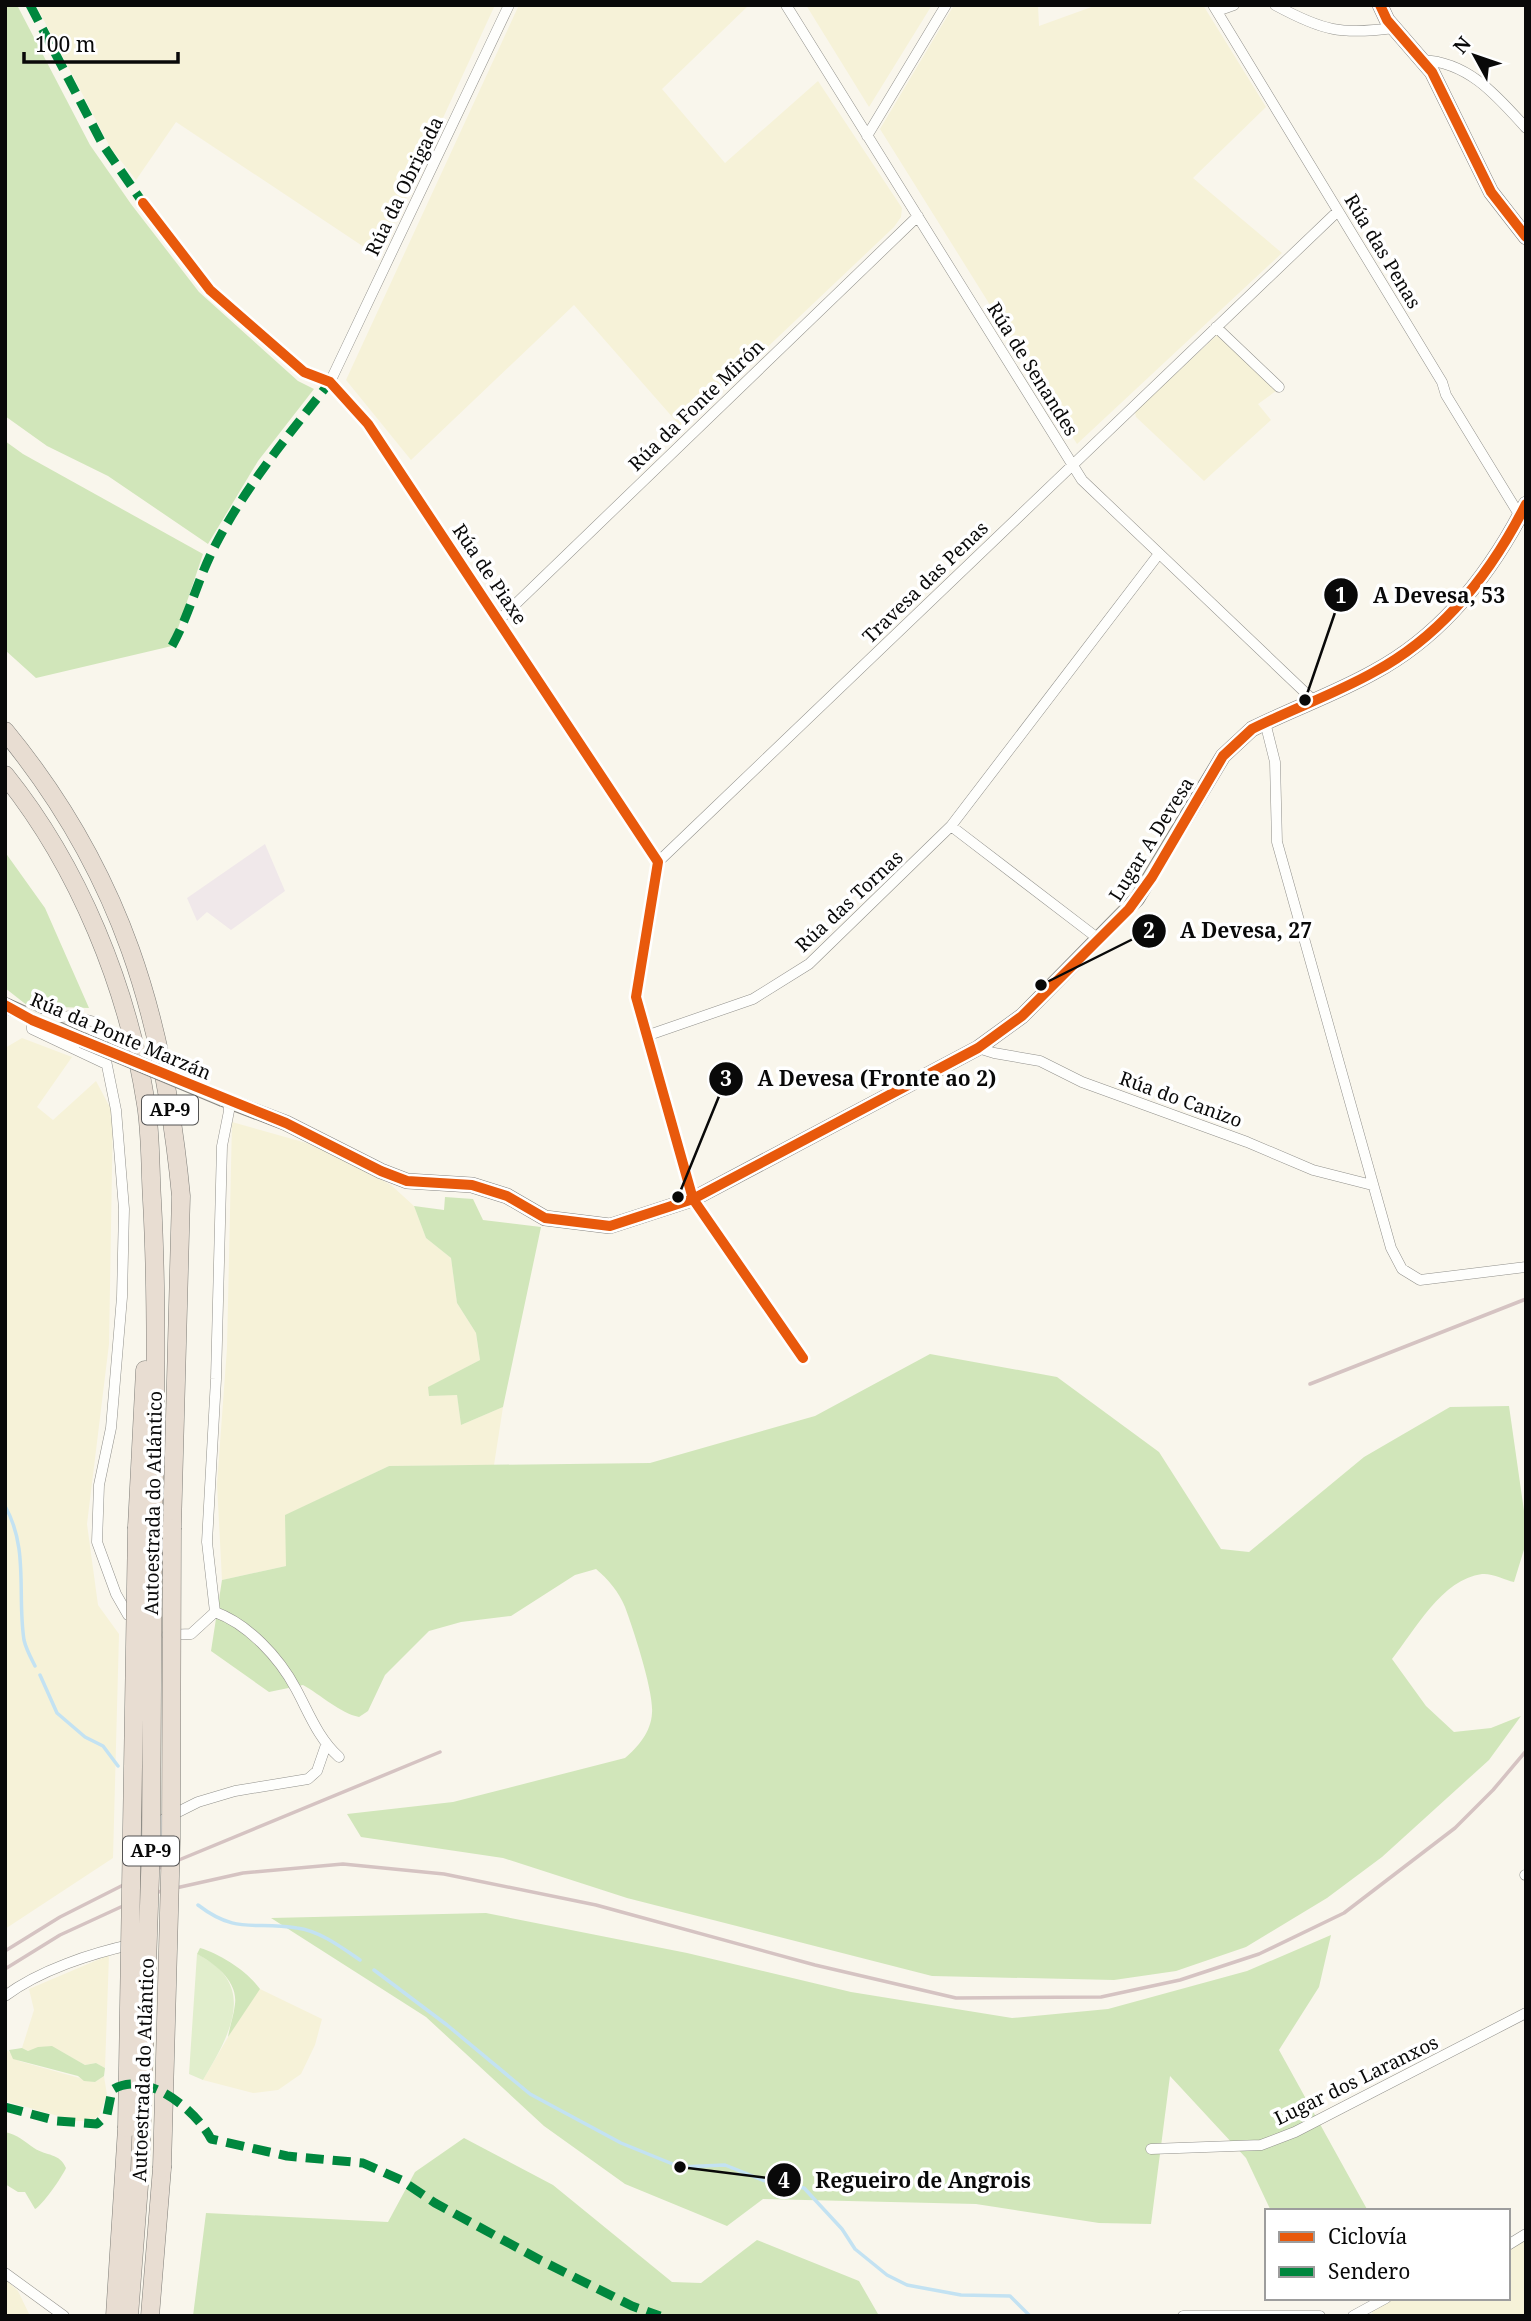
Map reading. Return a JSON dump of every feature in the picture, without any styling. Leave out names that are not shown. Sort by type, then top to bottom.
[{"type":"highway","name":"Autoestrada do Atlántico","points":[[5,732],[41,775],[89,852],[113,904],[153,1017],[177,1149],[181,1196],[172,1528],[171,1840],[162,2168],[150,2316]]},
{"type":"highway","name":"Autoestrada do Atlántico","points":[[5,775],[63,864],[92,920],[124,1008],[147,1105],[156,1269],[145,1528],[151,1834],[140,2172],[129,2316]]},
{"type":"highway","points":[[115,2316],[127,2128],[145,1528]]},
{"type":"highway","points":[[160,2192],[162,2316]]},
{"type":"street","name":"Rúa da Obrigada","points":[[330,382],[509,5]]},
{"type":"street","name":"Rúa de Senandes","points":[[786,5],[1072,464],[1099,500],[1313,700]]},
{"type":"street","points":[[867,136],[946,5]]},
{"type":"street","points":[[1215,8],[1234,5]]},
{"type":"street","points":[[1275,5],[1303,20],[1338,32],[1394,28]]},
{"type":"street","points":[[1380,5],[1394,28],[1436,79],[1491,192],[1526,237]]},
{"type":"street","name":"Rúa das Penas","points":[[1215,8],[1523,510]]},
{"type":"street","points":[[1422,60],[1436,60],[1488,85],[1526,128]]},
{"type":"street","name":"Rúa de Piaxe","points":[[143,203],[210,290],[304,372],[330,382],[368,424],[659,862]]},
{"type":"street","name":"Travesa das Penas","points":[[659,862],[1338,211]]},
{"type":"street","name":"Rúa da Fonte Mirón","points":[[499,621],[918,216]]},
{"type":"street","points":[[1216,327],[1279,387]]},
{"type":"street","name":"Lugar A Devesa","points":[[693,1199],[978,1048],[1022,1016],[1100,940],[1145,888],[1230,747],[1243,734],[1265,722],[1386,665],[1455,610],[1483,579],[1523,510]]},
{"type":"street","name":"Rúa das Tornas","points":[[646,1036],[753,999],[809,964],[951,826],[1158,555]]},
{"type":"street","points":[[1265,722],[1275,762],[1277,842],[1391,1248],[1402,1269],[1420,1280],[1526,1267]]},
{"type":"street","points":[[951,826],[1100,940]]},
{"type":"street","points":[[659,862],[636,998],[693,1199],[803,1358]]},
{"type":"street","name":"Rúa da Ponte Marzán","points":[[5,1005],[32,1020],[225,1100],[286,1122],[381,1171],[407,1181],[472,1185],[507,1196],[545,1218],[610,1226],[693,1199]]},
{"type":"street","name":"Rúa da Ponte Marzán","points":[[32,1020],[71,1016],[94,1022],[101,1036],[104,1063]]},
{"type":"street","name":"Rúa da Ponte Marzán","points":[[32,1020],[32,1029],[104,1063]]},
{"type":"street","name":"Rúa do Canizo","points":[[978,1048],[994,1054],[1040,1061],[1082,1082],[1247,1142],[1313,1170],[1372,1185]]},
{"type":"street","points":[[104,1063],[117,1110],[123,1232],[111,1428],[99,1485],[97,1542],[116,1594],[128,1615],[161,1635],[191,1634],[215,1612]]},
{"type":"street","points":[[215,1612],[207,1542],[216,1379],[222,1146],[229,1111],[225,1100]]},
{"type":"street","points":[[215,1612],[232,1618],[278,1660],[326,1745],[339,1757]]},
{"type":"street","points":[[5,1996],[76,1962],[154,1941],[159,1833],[164,1819],[198,1802],[235,1791],[308,1779],[317,1770],[326,1745]]},
{"type":"street","name":"Lugar dos Laranxos","points":[[1151,2149],[1261,2145],[1295,2132],[1526,2013]]},
{"type":"street","points":[[1510,2244],[1526,2234]]},
{"type":"street","points":[[5,2273],[64,2316]]},
{"type":"street","points":[[1353,2316],[1382,2300]]},
{"type":"street","points":[[1183,2316],[1320,2316]]},
{"type":"shaded area","points":[[40,5],[495,5],[379,257],[176,122],[136,180],[110,147],[38,9]]},
{"type":"shaded area","points":[[519,5],[749,5],[662,89],[725,163],[818,81],[902,208],[901,217],[894,227],[682,428],[574,305],[411,460],[346,380]]},
{"type":"shaded area","points":[[806,5],[932,5],[869,107]]},
{"type":"shaded area","points":[[954,5],[1038,5],[1039,26],[1097,5],[1203,5],[1266,107],[1193,178],[1282,253],[1077,444],[880,129]]},
{"type":"shaded area","points":[[1217,335],[1276,391],[1258,404],[1271,420],[1204,481],[1136,417],[1135,412]]},
{"type":"shaded area","points":[[265,844],[285,891],[231,930],[207,912],[197,921],[187,898]]},
{"type":"shaded area","points":[[22,1038],[72,1057],[37,1107],[53,1120],[96,1081],[113,1113],[109,1344],[87,1524],[98,1605],[119,1634],[113,1858],[5,1929],[5,1048]]},
{"type":"shaded area","points":[[232,1122],[321,1147],[391,1185],[414,1206],[426,1238],[451,1258],[457,1303],[476,1333],[480,1360],[429,1387],[430,1396],[457,1394],[461,1425],[503,1407],[494,1465],[389,1466],[286,1515],[286,1566],[222,1580],[217,1484],[227,1348]]},
{"type":"shaded area","points":[[109,1955],[105,2068],[96,2063],[85,2065],[60,2051],[42,2048],[28,2051],[22,2048],[34,2010],[29,1989]]},
{"type":"shaded area","points":[[260,1989],[322,2019],[315,2045],[301,2074],[278,2090],[253,2093],[203,2080],[245,2008]]},
{"type":"shaded area","points":[[7,2050],[19,2061],[65,2074],[95,2082],[104,2076],[107,2095],[99,2116],[91,2121],[76,2121],[5,2101]]},
{"type":"shaded area","points":[[1526,2236],[1526,2316],[1373,2316],[1371,2307],[1385,2300],[1510,2300],[1510,2243]]},
{"type":"shaded area","points":[[5,2279],[18,2291],[30,2316],[5,2316]]},
{"type":"green space","points":[[5,5],[17,5],[90,145],[131,204],[199,292],[298,381],[314,389],[258,461],[208,544],[108,476],[47,446],[5,416]]},
{"type":"green space","points":[[5,441],[23,454],[203,554],[172,646],[36,678],[5,650]]},
{"type":"green space","points":[[5,852],[45,908],[89,1008],[28,1006],[5,988]]},
{"type":"green space","points":[[445,1197],[473,1199],[483,1220],[541,1227],[503,1407],[461,1425],[457,1395],[429,1396],[428,1387],[480,1360],[476,1333],[457,1303],[451,1258],[426,1238],[414,1206],[444,1210]]},
{"type":"green space","points":[[930,1354],[1057,1377],[1159,1452],[1221,1549],[1249,1552],[1364,1457],[1450,1407],[1509,1406],[1526,1525],[1526,1543],[1514,1582],[1482,1574],[1454,1585],[1420,1621],[1392,1659],[1426,1706],[1454,1732],[1491,1728],[1521,1716],[1489,1760],[1382,1857],[1327,1898],[1246,1947],[1176,1971],[1114,1980],[932,1976],[627,1898],[503,1858],[361,1837],[347,1814],[453,1802],[625,1758],[635,1749],[651,1720],[650,1691],[625,1607],[613,1586],[596,1569],[575,1575],[511,1616],[461,1622],[429,1631],[385,1675],[368,1711],[359,1717],[338,1708],[303,1685],[269,1692],[211,1651],[222,1580],[286,1566],[285,1515],[389,1466],[650,1463],[815,1416]]},
{"type":"green space","points":[[486,1913],[687,1953],[851,1992],[1012,2018],[1108,2009],[1247,1971],[1331,1935],[1319,1987],[1279,2050],[1367,2209],[1270,2209],[1246,2158],[1170,2076],[1151,2224],[1099,2223],[976,2204],[763,2199],[727,2226],[625,2184],[544,2126],[426,2017],[271,1918]]},
{"type":"green space","points":[[200,1948],[233,1964],[260,1989],[228,2037],[235,2004],[233,1988],[224,1974],[197,1954]]},
{"type":"green space","points":[[197,1954],[216,1966],[228,1980],[233,1995],[229,2028],[203,2080],[189,2074]]},
{"type":"green space","points":[[52,2046],[85,2065],[96,2063],[105,2068],[104,2076],[95,2082],[84,2081],[78,2076],[13,2059],[9,2050],[22,2048],[28,2051]]},
{"type":"green space","points":[[5,2132],[56,2157],[66,2168],[52,2191],[35,2209],[25,2192],[18,2192],[5,2184]]},
{"type":"green space","points":[[464,2138],[553,2185],[672,2282],[701,2283],[757,2240],[859,2281],[878,2314],[193,2316],[206,2213],[388,2222],[415,2172]]},
{"type":"waterway","points":[[5,1506],[17,1538],[20,1555],[24,1640],[35,1666]]},
{"type":"waterway","points":[[40,1675],[57,1713],[85,1737],[103,1746],[118,1766]]},
{"type":"waterway","points":[[198,1905],[235,1924],[282,1926],[314,1932],[360,1960]]},
{"type":"waterway","points":[[374,1970],[447,2025],[530,2094],[621,2143],[680,2167],[725,2165],[765,2181],[804,2188],[842,2229],[855,2249],[887,2275],[907,2285],[961,2295],[1010,2296],[1030,2316]]},
{"type":"railway","points":[[1310,1384],[1526,1299]]},
{"type":"railway","points":[[5,1969],[60,1935],[149,1894],[243,1873],[343,1864],[444,1874],[596,1905],[815,1965],[956,1998],[1101,1997],[1180,1980],[1259,1954],[1344,1913],[1455,1828],[1493,1790],[1526,1751]]},
{"type":"railway","points":[[5,1951],[60,1917],[145,1874],[440,1752]]},
{"type":"marked path","points":[[30,5],[103,145],[143,203]]},
{"type":"marked path","points":[[172,646],[210,556],[235,510],[265,466],[330,382]]},
{"type":"marked path","points":[[5,2107],[57,2121],[97,2124],[107,2115],[112,2090],[139,2084],[154,2088],[182,2105],[211,2139],[287,2156],[363,2163],[401,2180],[435,2203],[540,2260],[632,2306],[660,2316]]},
{"type":"cycle path","points":[[1380,5],[1387,20],[1432,72],[1491,192],[1526,237]]},
{"type":"cycle path","points":[[143,203],[210,290],[304,372],[330,382],[368,424],[658,862],[636,997],[693,1199],[803,1358]]},
{"type":"cycle path","points":[[5,1005],[32,1020],[286,1123],[381,1171],[407,1181],[472,1185],[507,1196],[545,1218],[610,1226],[693,1199],[978,1048],[1022,1016],[1129,909],[1152,877],[1223,756],[1252,729],[1359,680],[1422,640],[1463,600],[1481,578],[1526,504]]},
{"type":"place","name":"A Devesa, 53","points":[[1305,700]]},
{"type":"place","name":"A Devesa, 27","points":[[1041,985]]},
{"type":"place","name":"A Devesa (Fronte ao 2)","points":[[678,1197]]},
{"type":"place","name":"Regueiro de Angrois","points":[[680,2167]]}]
